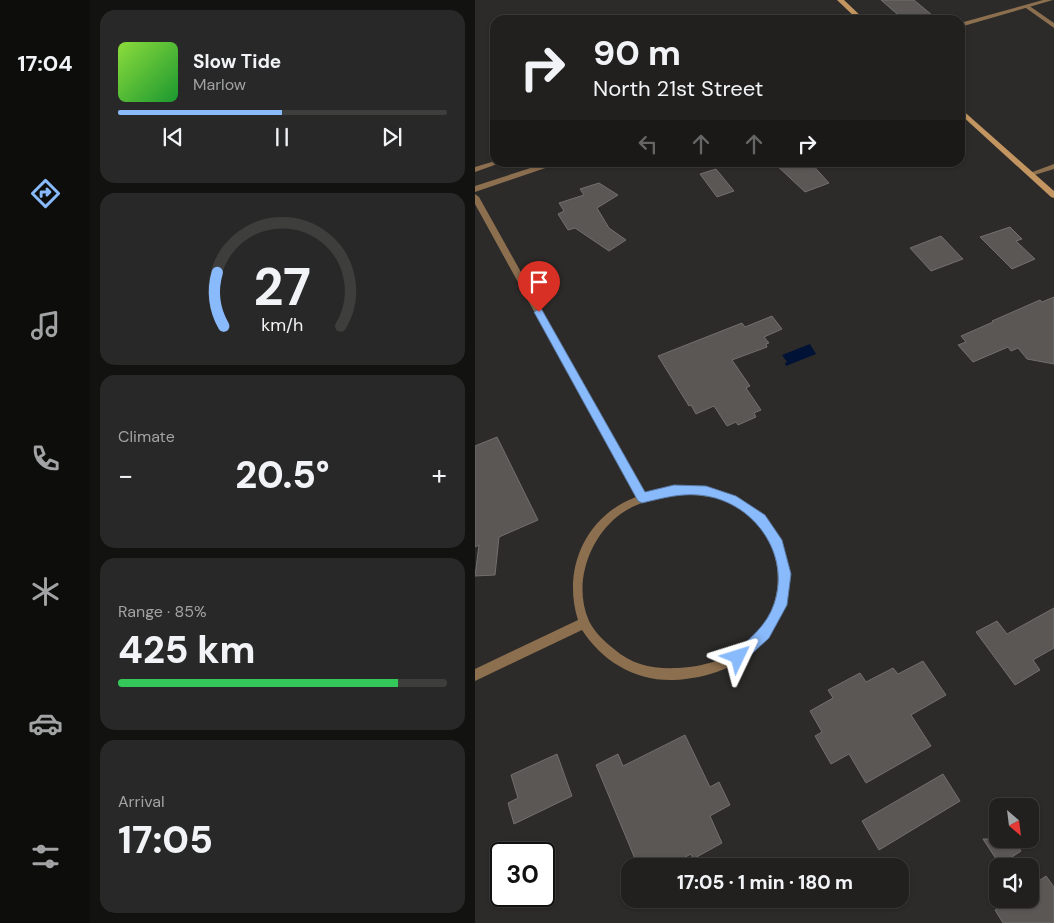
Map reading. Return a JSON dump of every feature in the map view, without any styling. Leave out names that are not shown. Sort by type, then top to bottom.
[{"type":"street","points":[[840,0],[856,15]]},
{"type":"street","points":[[965,23],[1014,8],[1028,7],[1050,0]]},
{"type":"street","points":[[1028,7],[1054,26]]},
{"type":"street","points":[[965,115],[1054,195]]},
{"type":"street","points":[[475,170],[490,165]]},
{"type":"street","points":[[1031,174],[1054,166]]},
{"type":"street","points":[[475,189],[543,167]]},
{"type":"street","points":[[475,198],[642,498]]},
{"type":"street","points":[[674,490],[706,491],[736,501],[761,519],[778,544],[785,574],[781,605],[765,634],[738,657],[704,672],[667,676],[632,668],[603,649],[583,623],[576,593],[579,564],[593,536],[609,519],[614,514],[642,498],[674,490]]},
{"type":"street","points":[[475,675],[583,623]]},
{"type":"water","points":[[810,344],[816,354],[786,366],[785,363],[787,362],[782,355]]},
{"type":"building","points":[[881,0],[914,0],[932,15],[898,15]]},
{"type":"building","points":[[778,167],[815,167],[829,183],[805,192]]},
{"type":"building","points":[[716,169],[734,191],[717,197],[700,174]]},
{"type":"building","points":[[599,183],[618,195],[597,208],[609,228],[626,240],[609,251],[575,228],[568,230],[558,214],[564,211],[559,203],[584,195],[580,189]]},
{"type":"building","points":[[1010,227],[1022,239],[1016,241],[1035,259],[1012,269],[980,237]]},
{"type":"building","points":[[941,236],[963,259],[931,271],[910,248]]},
{"type":"building","points":[[1054,297],[1054,364],[1027,359],[1018,348],[1011,351],[1008,347],[973,362],[958,345],[966,342],[961,336],[1040,300],[1042,302]]},
{"type":"building","points":[[772,316],[782,329],[764,337],[769,343],[766,344],[767,347],[732,360],[750,386],[746,388],[761,410],[754,413],[756,417],[738,425],[736,422],[727,426],[714,406],[696,414],[658,356],[742,323],[745,327]]},
{"type":"building","points":[[497,437],[538,520],[499,537],[495,575],[475,576],[479,545],[475,547],[475,446]]},
{"type":"building","points":[[1054,608],[1054,648],[1033,660],[1040,670],[1015,685],[976,632],[997,621],[1007,634]]},
{"type":"building","points":[[923,661],[946,695],[911,715],[931,746],[866,783],[849,754],[831,764],[815,736],[822,732],[810,711],[833,698],[828,690],[860,673],[866,682],[893,668],[898,674]]},
{"type":"building","points":[[685,735],[710,787],[719,782],[730,805],[710,816],[722,843],[695,858],[693,858],[691,854],[684,858],[635,858],[596,765],[618,754],[623,766]]},
{"type":"building","points":[[557,754],[572,796],[514,824],[508,803],[518,798],[511,775]]},
{"type":"building","points":[[943,774],[960,801],[879,850],[862,821]]},
{"type":"building","points":[[983,839],[989,839],[989,848],[1019,848],[1021,851],[1010,858],[995,858]]},
{"type":"building","points":[[1046,876],[1054,887],[1054,923],[1003,923],[995,910],[998,908],[1039,908],[1039,881]]},
{"type":"route","points":[[539,312],[642,498],[674,490],[706,491],[736,501],[761,519],[778,544],[785,574],[781,605],[765,634],[738,657]]}]
